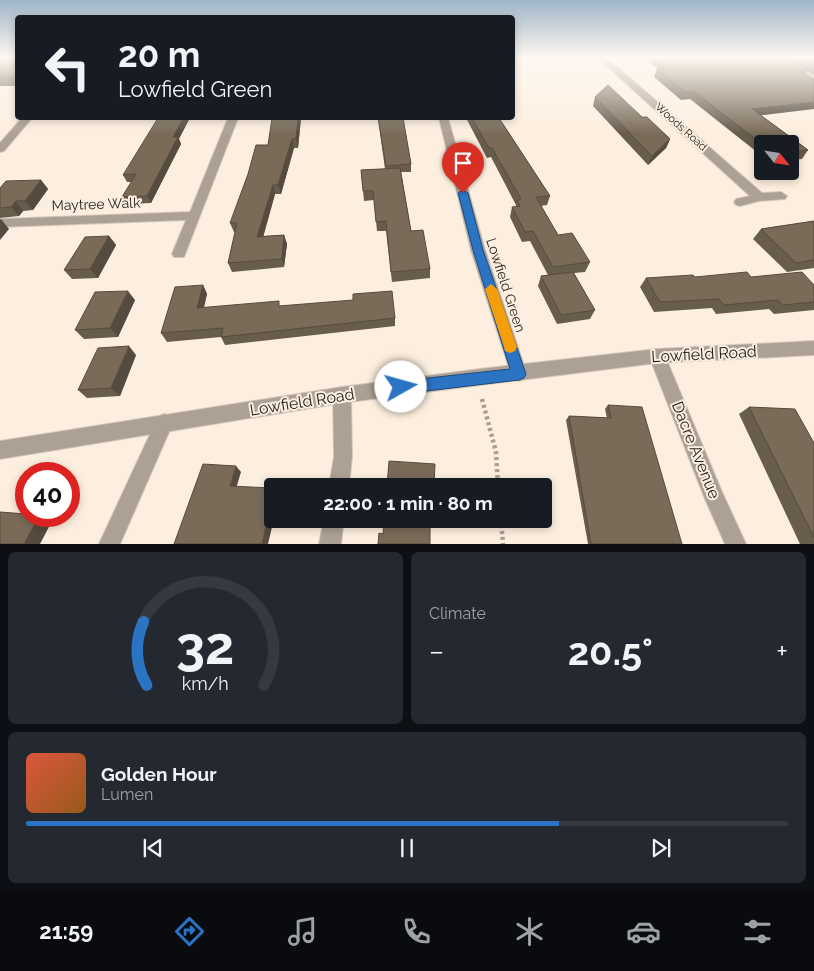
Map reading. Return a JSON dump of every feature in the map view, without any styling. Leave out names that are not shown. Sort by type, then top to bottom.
[{"type":"street","name":"Woods Road","points":[[631,83],[759,197]]},
{"type":"street","points":[[0,149],[25,120]]},
{"type":"street","points":[[179,254],[232,120]]},
{"type":"street","name":"Lowfield Green","points":[[444,120],[478,250],[519,374]]},
{"type":"street","points":[[740,202],[759,197],[781,196]]},
{"type":"street","name":"Maytree Walk","points":[[0,223],[193,216]]},
{"type":"street","name":"Lowfield Road","points":[[0,450],[342,395],[480,377],[519,374],[658,356],[814,348]]},
{"type":"street","name":"Dacre Avenue","points":[[658,356],[715,499],[736,544]]},
{"type":"street","points":[[340,478],[344,457],[342,395]]},
{"type":"street","points":[[110,544],[164,424]]},
{"type":"street","points":[[330,544],[333,528]]},
{"type":"path","points":[[480,377],[482,397],[496,452],[498,478]]},
{"type":"path","points":[[502,528],[503,544]]},
{"type":"building","points":[[675,83],[814,83],[814,102],[752,109],[788,135],[754,135],[754,138],[693,91],[685,92]]},
{"type":"building","points":[[608,85],[642,117],[647,117],[670,139],[652,156],[595,97]]},
{"type":"building","points":[[157,120],[182,120],[173,137],[178,137],[147,196],[122,197],[136,174],[123,175]]},
{"type":"building","points":[[272,120],[298,120],[296,139],[292,139],[278,185],[273,185],[257,237],[284,235],[282,259],[228,263],[237,223],[230,223],[248,174],[256,145],[268,145]]},
{"type":"building","points":[[378,120],[403,120],[411,164],[386,166]]},
{"type":"building","points":[[473,120],[500,120],[550,196],[536,197],[558,235],[572,233],[590,262],[553,267],[533,231],[525,232],[512,207],[520,206],[517,201],[521,199],[492,148],[489,148]]},
{"type":"building","points":[[799,143],[808,150],[799,151]]},
{"type":"building","points":[[400,168],[411,231],[423,230],[430,269],[391,272],[386,221],[376,222],[373,191],[363,191],[361,170]]},
{"type":"building","points":[[41,180],[25,201],[16,201],[11,207],[0,208],[0,188],[6,181]]},
{"type":"building","points":[[814,221],[814,260],[796,263],[761,229]]},
{"type":"building","points":[[109,236],[90,269],[64,270],[85,237]]},
{"type":"building","points":[[573,272],[595,310],[561,315],[541,276]]},
{"type":"building","points":[[747,272],[751,277],[802,272],[814,285],[814,302],[783,305],[778,300],[724,305],[719,299],[660,302],[646,278],[693,275],[695,277]]},
{"type":"building","points":[[203,285],[197,308],[279,301],[279,306],[353,300],[353,294],[392,291],[395,318],[221,337],[223,328],[161,333],[175,287]]},
{"type":"building","points":[[128,291],[110,328],[75,330],[95,292]]},
{"type":"building","points":[[129,346],[111,388],[78,390],[98,348]]},
{"type":"building","points":[[608,405],[642,407],[682,544],[591,544],[569,416],[611,418]]},
{"type":"building","points":[[749,407],[795,409],[814,443],[814,537]]},
{"type":"building","points":[[389,461],[435,464],[434,478],[388,478]]},
{"type":"building","points":[[203,464],[236,466],[230,486],[264,488],[265,528],[262,544],[174,544]]},
{"type":"building","points":[[0,512],[15,513],[15,527],[33,527],[24,544],[0,544]]},
{"type":"building","points":[[383,528],[430,528],[430,544],[378,544],[379,533],[383,534]]},
{"type":"slow traffic","points":[[491,289],[510,347]]},
{"type":"route","points":[[401,387],[519,374],[478,250],[463,193]]}]
